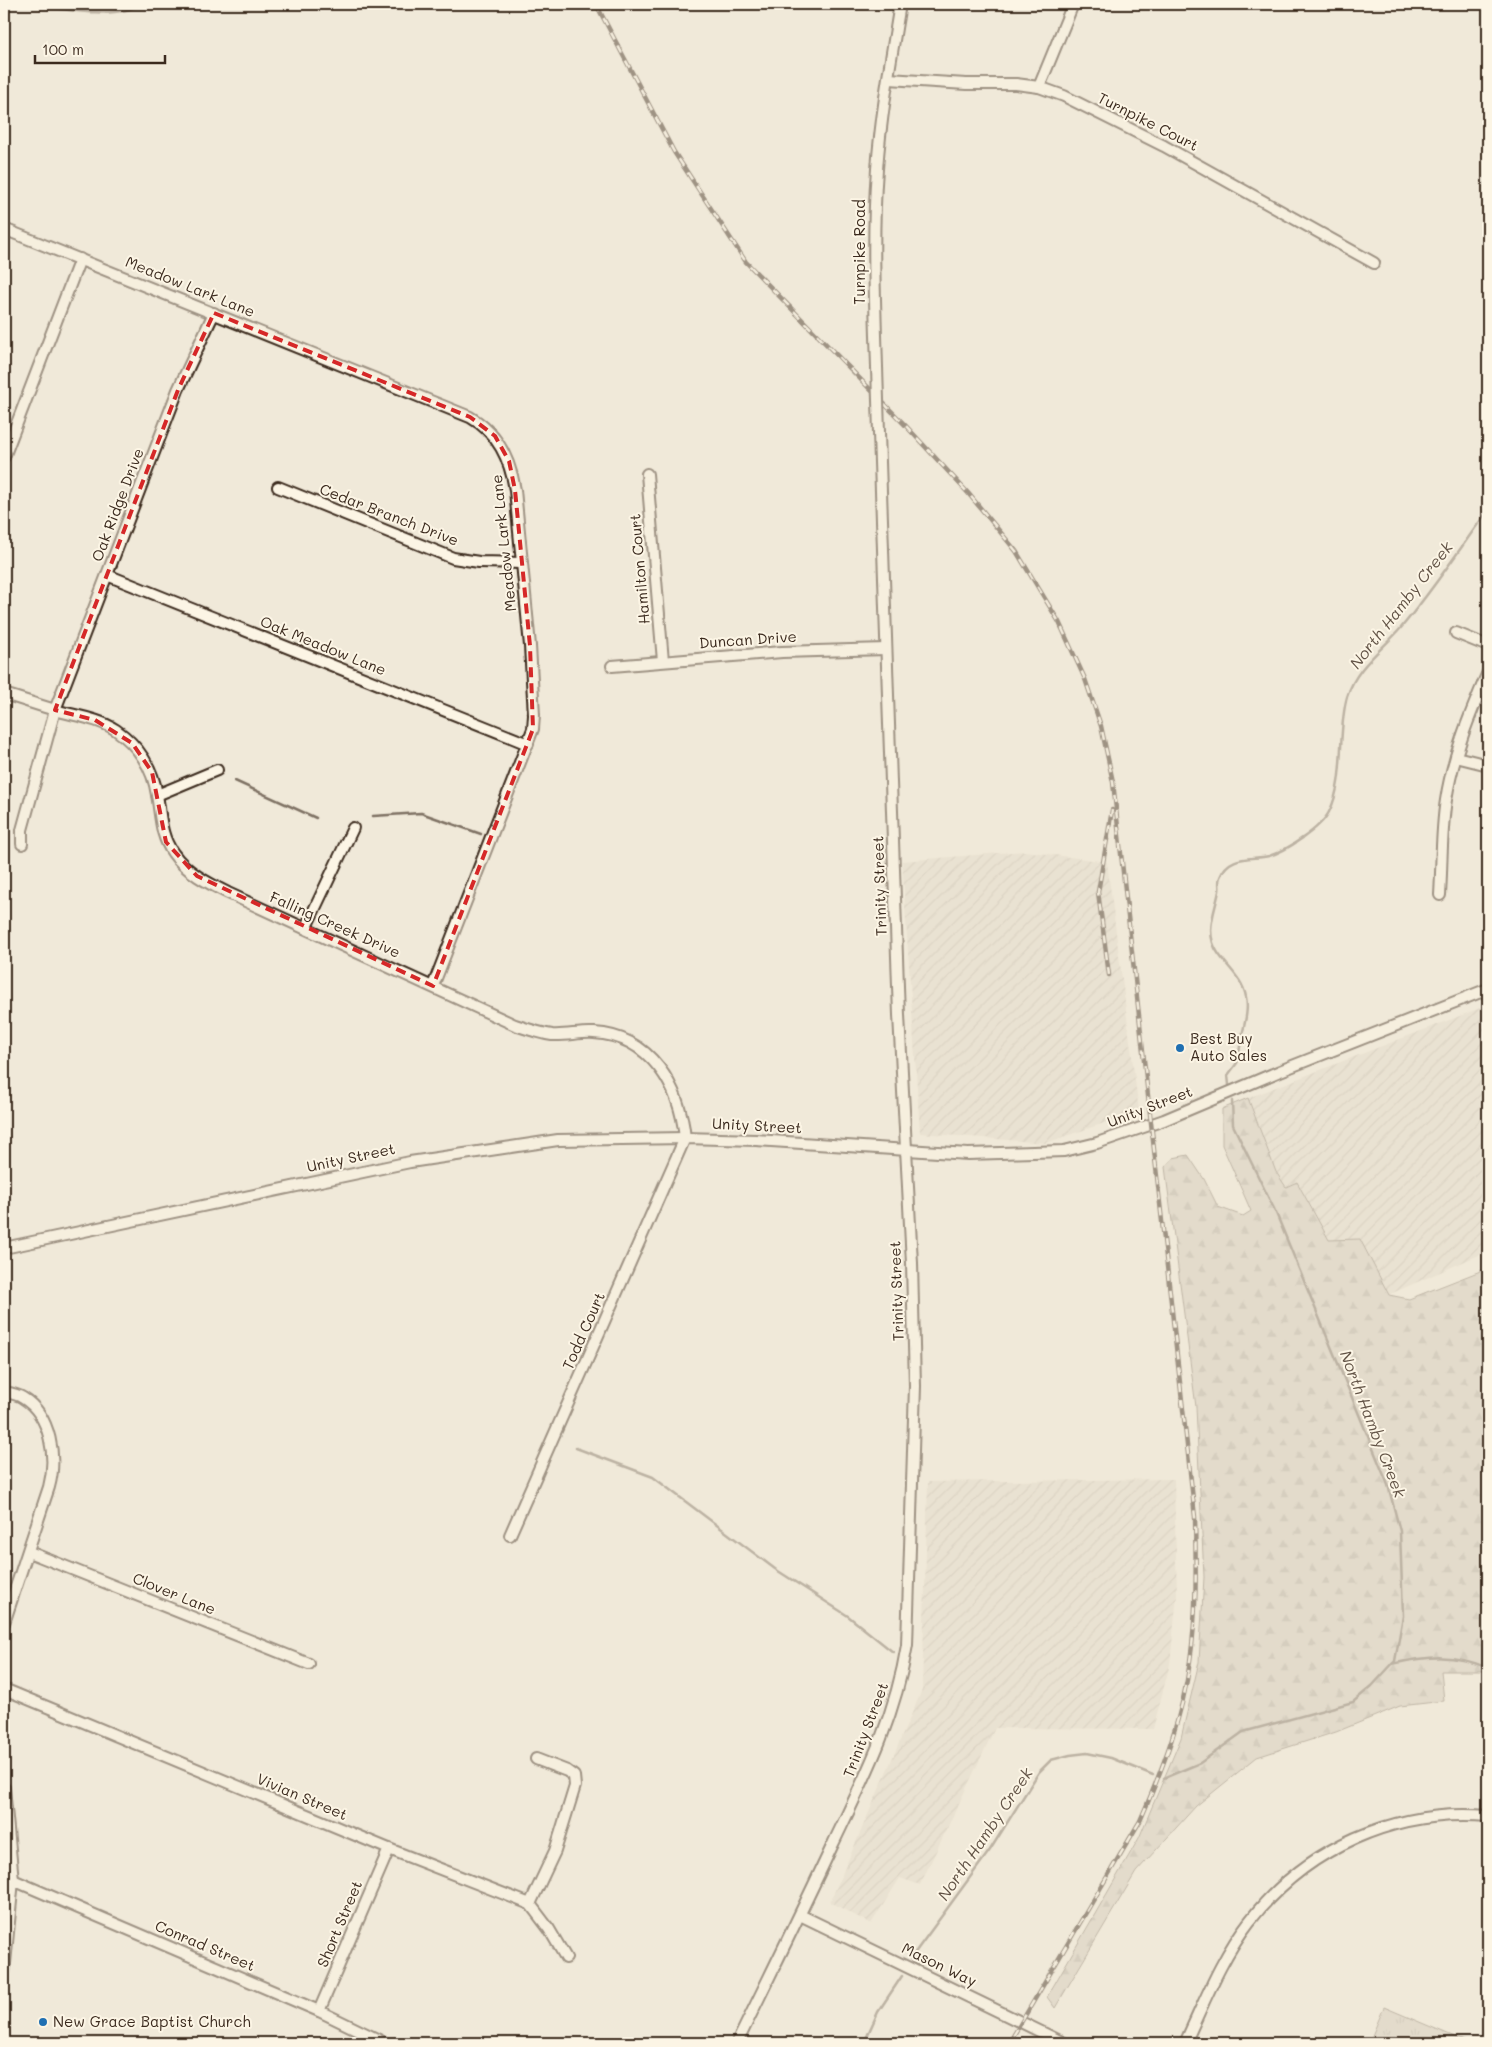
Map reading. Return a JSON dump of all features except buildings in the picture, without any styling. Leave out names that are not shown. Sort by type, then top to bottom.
[{"type":"street","name":"Turnpike Road","points":[[882,501],[876,367],[875,202],[879,145],[900,4]]},
{"type":"street","points":[[1039,86],[1073,4]]},
{"type":"street","name":"Turnpike Court","points":[[888,79],[1039,86],[1064,96],[1164,146],[1374,263]]},
{"type":"street","name":"Meadow Lark Lane","points":[[4,229],[422,396],[482,424],[494,436],[503,450],[512,472],[522,563],[534,715],[528,744],[433,986]]},
{"type":"street","points":[[4,457],[80,259]]},
{"type":"street","name":"Oak Ridge Drive","points":[[22,844],[22,830],[55,710],[178,390],[214,313]]},
{"type":"street","name":"Hamilton Court","points":[[647,474],[663,661]]},
{"type":"street","name":"Cedar Branch Drive","points":[[278,487],[453,558],[480,562],[522,563]]},
{"type":"street","name":"Trinity Street","points":[[737,2043],[856,1796],[890,1716],[900,1684],[907,1645],[915,1386],[912,1263],[886,649],[882,501]]},
{"type":"street","name":"Oak Meadow Lane","points":[[107,575],[528,744]]},
{"type":"street","points":[[1456,633],[1488,646]]},
{"type":"street","name":"Duncan Drive","points":[[612,666],[782,652],[886,649]]},
{"type":"street","points":[[1440,895],[1446,801],[1456,757],[1488,672]]},
{"type":"street","name":"Falling Creek Drive","points":[[4,694],[95,720],[115,729],[132,743],[152,772],[158,795],[159,817],[166,842],[174,855],[191,871],[228,894],[306,927],[533,1031],[554,1035],[595,1033],[622,1039],[636,1046],[654,1059],[676,1094],[685,1138]]},
{"type":"street","points":[[1456,757],[1488,765]]},
{"type":"street","points":[[158,795],[218,770]]},
{"type":"street","points":[[306,927],[353,828]]},
{"type":"street","name":"Unity Street","points":[[4,1248],[454,1154],[558,1140],[685,1138],[756,1140],[906,1151],[1031,1154],[1064,1151],[1097,1143],[1164,1120],[1280,1071],[1488,989]]},
{"type":"street","name":"Todd Court","points":[[510,1535],[685,1138]]},
{"type":"street","points":[[4,1392],[21,1396],[35,1409],[46,1431],[53,1458],[53,1473],[29,1552],[4,1623]]},
{"type":"street","name":"Clover Lane","points":[[29,1552],[308,1664]]},
{"type":"street","name":"Vivian Street","points":[[4,1689],[389,1850],[530,1904]]},
{"type":"street","points":[[536,1759],[567,1771],[574,1776],[575,1786],[555,1851],[530,1904],[550,1929],[566,1958]]},
{"type":"street","points":[[4,1788],[13,1880],[4,1974]]},
{"type":"street","points":[[1185,2043],[1224,1964],[1248,1923],[1270,1897],[1314,1860],[1363,1834],[1414,1818],[1441,1815],[1488,1816]]},
{"type":"street","name":"Short Street","points":[[319,2011],[389,1850]]},
{"type":"street","name":"Conrad Street","points":[[13,1880],[319,2011],[385,2043]]},
{"type":"street","name":"Mason Way","points":[[800,1915],[955,1988],[1064,2043]]},
{"type":"highlighted area","points":[[214,313],[470,417],[495,436],[509,461],[515,490],[530,646],[533,729],[433,986],[197,876],[166,842],[152,772],[132,743],[95,720],[55,710],[178,390]]},
{"type":"shaded area","points":[[1025,851],[1107,862],[1139,1111],[1046,1143],[920,1133],[902,861]]},
{"type":"shaded area","points":[[1488,1005],[1488,1251],[1388,1295],[1360,1239],[1329,1240],[1297,1182],[1286,1187],[1276,1172],[1248,1098]]},
{"type":"shaded area","points":[[1174,1479],[1177,1595],[1170,1664],[1153,1729],[995,1728],[920,1885],[900,1878],[871,1924],[830,1902],[922,1690],[928,1482]]},
{"type":"green space","points":[[1248,1098],[1276,1172],[1286,1187],[1297,1182],[1329,1240],[1360,1239],[1389,1295],[1409,1299],[1488,1268],[1488,1671],[1441,1671],[1444,1701],[1400,1706],[1336,1732],[1257,1757],[1196,1806],[1136,1872],[1055,2008],[1047,1997],[1139,1838],[1181,1738],[1199,1662],[1204,1577],[1196,1407],[1165,1167],[1173,1158],[1188,1155],[1204,1179],[1218,1207],[1243,1216],[1251,1211],[1222,1145],[1222,1109]]},
{"type":"green space","points":[[1384,2007],[1469,2043],[1369,2043]]},
{"type":"waterway","points":[[28,4],[102,13],[130,9],[140,4]]},
{"type":"waterway","name":"North Hamby Creek","points":[[1229,1085],[1228,1075],[1239,1057],[1247,1004],[1242,985],[1218,953],[1212,938],[1212,922],[1220,877],[1224,870],[1235,861],[1269,856],[1284,849],[1311,832],[1325,818],[1329,812],[1338,785],[1342,725],[1351,686],[1363,668],[1400,629],[1423,600],[1488,510]]},
{"type":"waterway","points":[[235,781],[316,818]]},
{"type":"waterway","points":[[373,816],[421,813],[481,834]]},
{"type":"waterway","name":"North Hamby Creek","points":[[1164,1778],[1200,1763],[1243,1732],[1353,1702],[1372,1686],[1395,1661],[1403,1616],[1400,1531],[1388,1485],[1276,1213],[1233,1125],[1232,1101]]},
{"type":"waterway","points":[[576,1448],[653,1477],[775,1569],[848,1616],[893,1652]]},
{"type":"waterway","points":[[1392,1664],[1441,1657],[1464,1660],[1488,1668]]},
{"type":"waterway","name":"North Hamby Creek","points":[[911,1958],[990,1850],[1039,1772],[1051,1760],[1087,1753],[1111,1758],[1153,1775]]},
{"type":"waterway","name":"North Hamby Creek","points":[[864,2043],[878,2012],[902,1976]]},
{"type":"railway","points":[[596,4],[674,152],[746,262],[906,426],[968,493],[1016,551],[1059,622],[1085,679],[1101,726],[1113,782],[1195,1517],[1194,1625],[1187,1682],[1177,1722],[1164,1762],[1140,1821],[1009,2043]]},
{"type":"railway","points":[[1109,975],[1098,892],[1112,810]]},
{"type":"place","name":"Best Buy Auto Sales","points":[[1180,1048]]},
{"type":"place","name":"New Grace Baptist Church","points":[[43,2022]]}]
